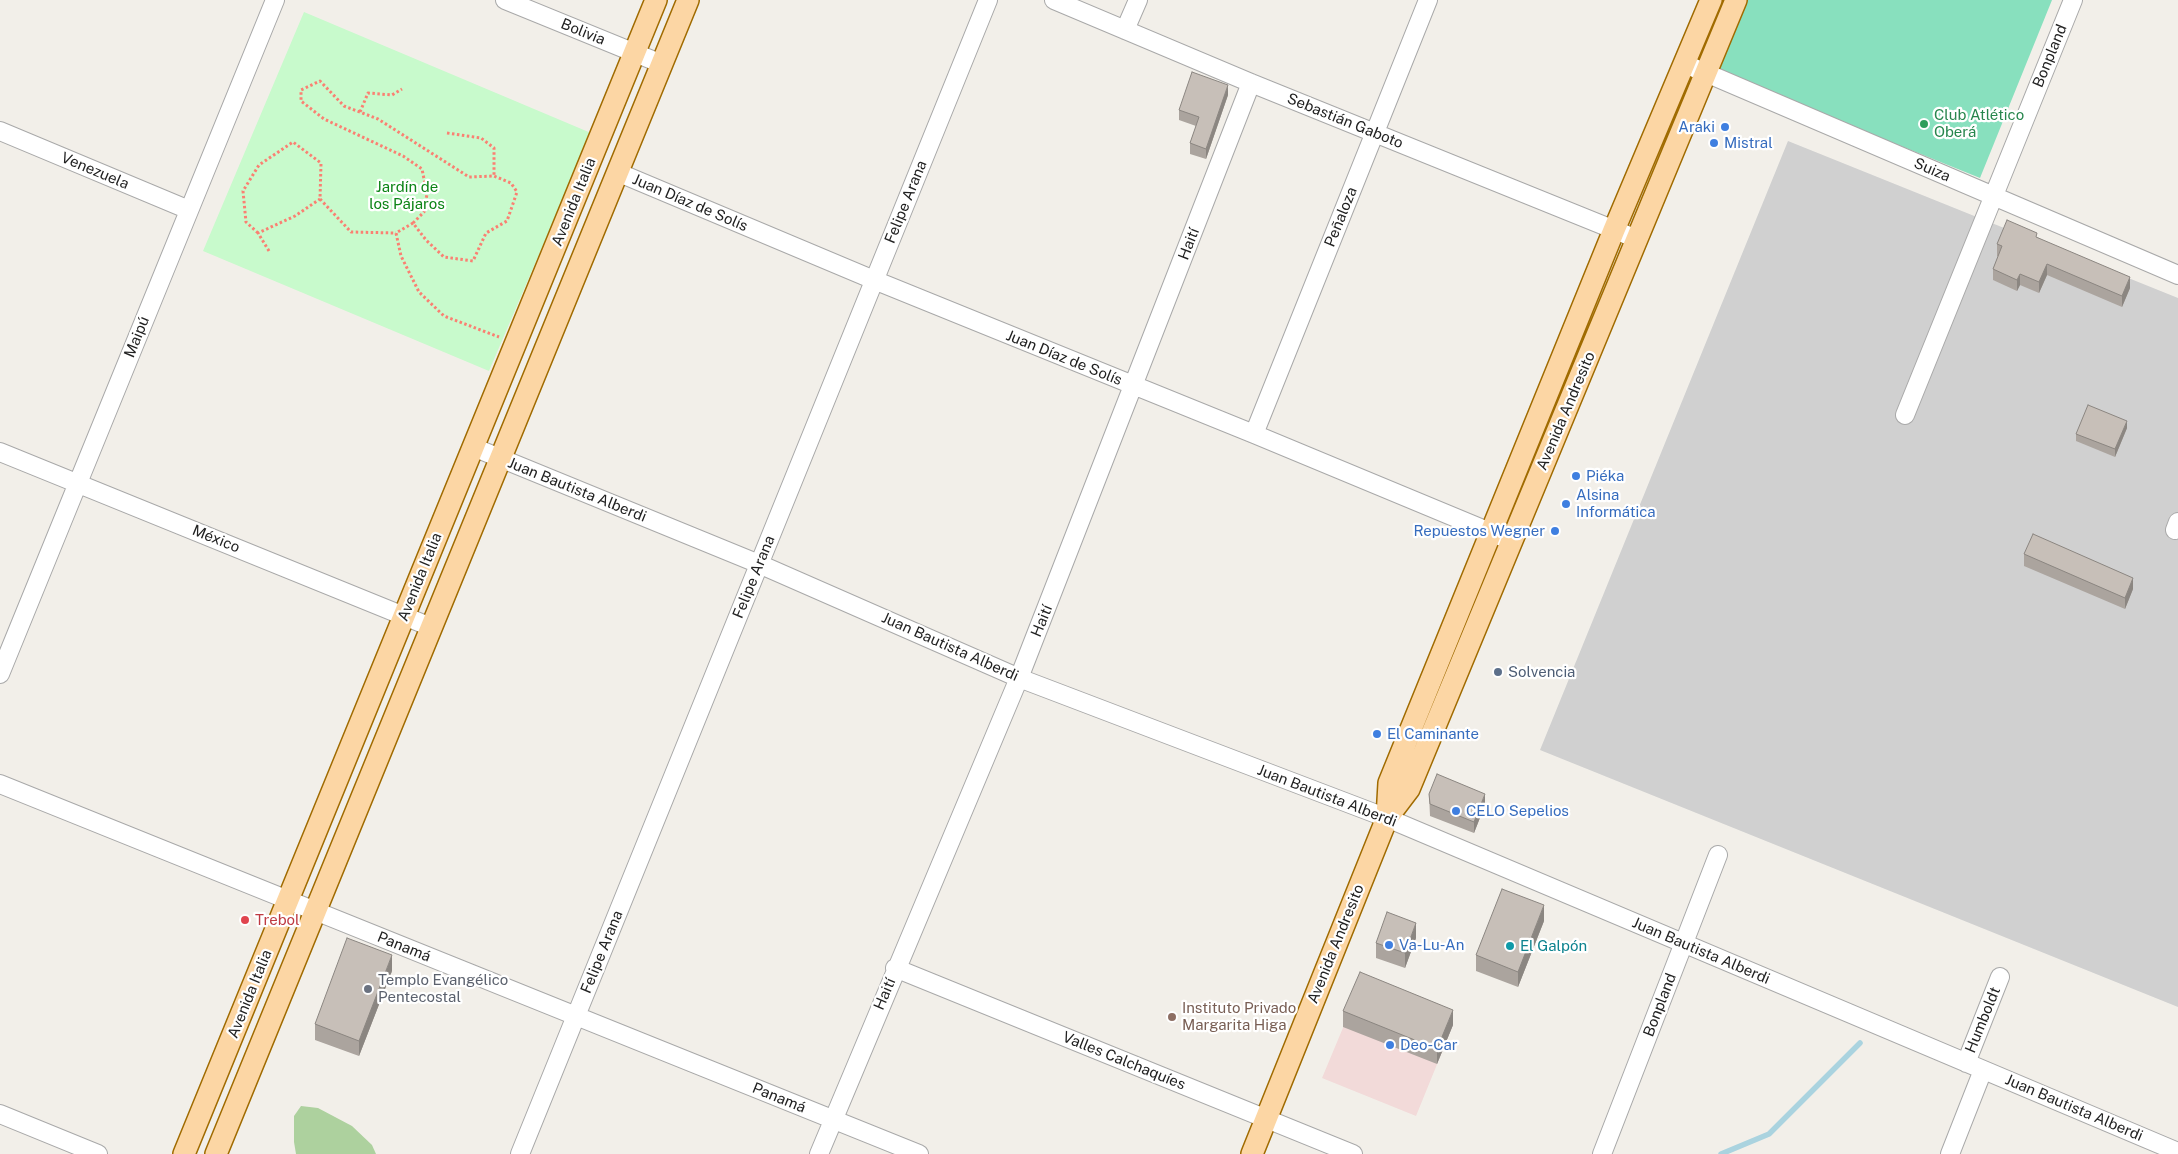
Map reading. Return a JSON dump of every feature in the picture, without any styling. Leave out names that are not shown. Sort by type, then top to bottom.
[{"type":"main road","name":"Avenida Italia","points":[[184,1154],[656,0]]},
{"type":"main road","name":"Avenida Italia","points":[[216,1154],[688,0]]},
{"type":"main road","name":"Avenida Andresito","points":[[1387,818],[1389,783],[1614,230],[1711,0]]},
{"type":"main road","name":"Avenida Andresito","points":[[1252,1154],[1387,818],[1409,789],[1736,0]]},
{"type":"street","name":"Maipú","points":[[0,674],[275,0]]},
{"type":"street","name":"Bolivia","points":[[505,0],[662,64]]},
{"type":"street","name":"Felipe Arana","points":[[520,1154],[988,0]]},
{"type":"street","name":"Sebastián Gaboto","points":[[1054,0],[1251,83],[1637,239]]},
{"type":"street","points":[[1126,30],[1138,0]]},
{"type":"street","name":"Peñaloza","points":[[1254,434],[1428,0]]},
{"type":"street","name":"Bonpland","points":[[1905,415],[2073,0]]},
{"type":"street","name":"Suiza","points":[[1685,64],[2178,275]]},
{"type":"street","name":"Haití","points":[[819,1154],[895,968],[1019,678],[1251,83]]},
{"type":"street","name":"Venezuela","points":[[0,131],[189,210]]},
{"type":"street","name":"Juan Díaz de Solís","points":[[617,172],[874,280],[1512,541]]},
{"type":"street","name":"Juan Bautista Alberdi","points":[[473,447],[760,564],[1019,678],[1387,818],[2178,1152]]},
{"type":"street","name":"México","points":[[0,452],[431,627]]},
{"type":"street","name":"Panamá","points":[[0,784],[919,1154]]},
{"type":"street","name":"Bonpland","points":[[1602,1154],[1718,855]]},
{"type":"street","name":"Valles Calchaquíes","points":[[895,968],[1353,1154]]},
{"type":"street","name":"Humboldt","points":[[1966,1062],[2000,977]]},
{"type":"street","name":"Humboldt","points":[[1950,1154],[1983,1070]]},
{"type":"street","points":[[0,1114],[98,1154]]},
{"type":"path","points":[[269,250],[258,233],[246,222],[243,191],[259,165],[293,142],[321,163],[320,199],[351,232],[396,233],[424,212],[427,194],[422,169],[403,156],[324,119],[301,101],[301,90],[320,81],[344,106],[378,119],[469,177],[494,176],[511,183],[516,192],[507,221],[486,233],[473,261],[444,257],[426,240],[413,222]]},
{"type":"path","points":[[360,112],[368,93],[392,94],[402,89]]},
{"type":"path","points":[[447,133],[481,138],[494,148],[494,176]]},
{"type":"path","points":[[258,233],[295,216],[320,199]]},
{"type":"path","points":[[396,233],[401,256],[419,292],[444,316],[516,344]]},
{"type":"shaded area","points":[[1788,141],[2178,298],[2178,1007],[1540,750]]},
{"type":"shaded area","name":"Deo-Car","points":[[1360,987],[1453,1025],[1416,1116],[1322,1078]]},
{"type":"green space","name":"Club Atlético Oberá","points":[[1741,0],[2052,0],[1980,178],[1713,70]]},
{"type":"green space","name":"Jardín de los Pájaros","points":[[304,12],[591,133],[489,371],[203,251]]},
{"type":"green space","points":[[301,1106],[318,1108],[352,1126],[372,1145],[376,1154],[296,1154],[294,1116]]},
{"type":"building","points":[[1192,72],[1228,85],[1206,149],[1190,143],[1199,117],[1179,110]]},
{"type":"building","points":[[2007,220],[2037,233],[2036,237],[2130,277],[2122,296],[2047,264],[2039,282],[2020,274],[2017,280],[1993,269],[2002,246],[1997,244]]},
{"type":"building","points":[[2088,405],[2127,421],[2115,449],[2076,434]]},
{"type":"building","points":[[2033,534],[2133,578],[2125,598],[2024,554]]},
{"type":"building","name":"CELO Sepelios","points":[[1437,774],[1485,794],[1474,822],[1430,804],[1429,794]]},
{"type":"building","name":"El Galpón","points":[[1502,889],[1544,905],[1518,972],[1476,955]]},
{"type":"building","points":[[1387,912],[1416,923],[1405,953],[1376,943]]},
{"type":"building","points":[[347,938],[392,955],[359,1041],[315,1024]]},
{"type":"building","points":[[1360,972],[1453,1010],[1437,1049],[1343,1011]]},
{"type":"waterway","points":[[1721,1154],[1769,1134],[1860,1043]]},
{"type":"place","name":"Club Atlético Oberá","points":[[1924,124]]},
{"type":"place","name":"Araki","points":[[1725,127]]},
{"type":"place","name":"Mistral","points":[[1714,143]]},
{"type":"place","name":"Piéka","points":[[1576,476]]},
{"type":"place","name":"Alsina Informática","points":[[1566,504]]},
{"type":"place","name":"Repuestos Wegner","points":[[1555,531]]},
{"type":"place","name":"Solvencia","points":[[1498,672]]},
{"type":"place","name":"El Caminante","points":[[1377,734]]},
{"type":"place","name":"CELO Sepelios","points":[[1456,811]]},
{"type":"place","name":"Trebol","points":[[245,920]]},
{"type":"place","name":"Va-Lu-An","points":[[1389,945]]},
{"type":"place","name":"El Galpón","points":[[1510,946]]},
{"type":"place","name":"Templo Evangélico Pentecostal","points":[[368,989]]},
{"type":"place","name":"Instituto Privado Margarita Higa","points":[[1172,1017]]},
{"type":"place","name":"Deo-Car","points":[[1390,1045]]}]
